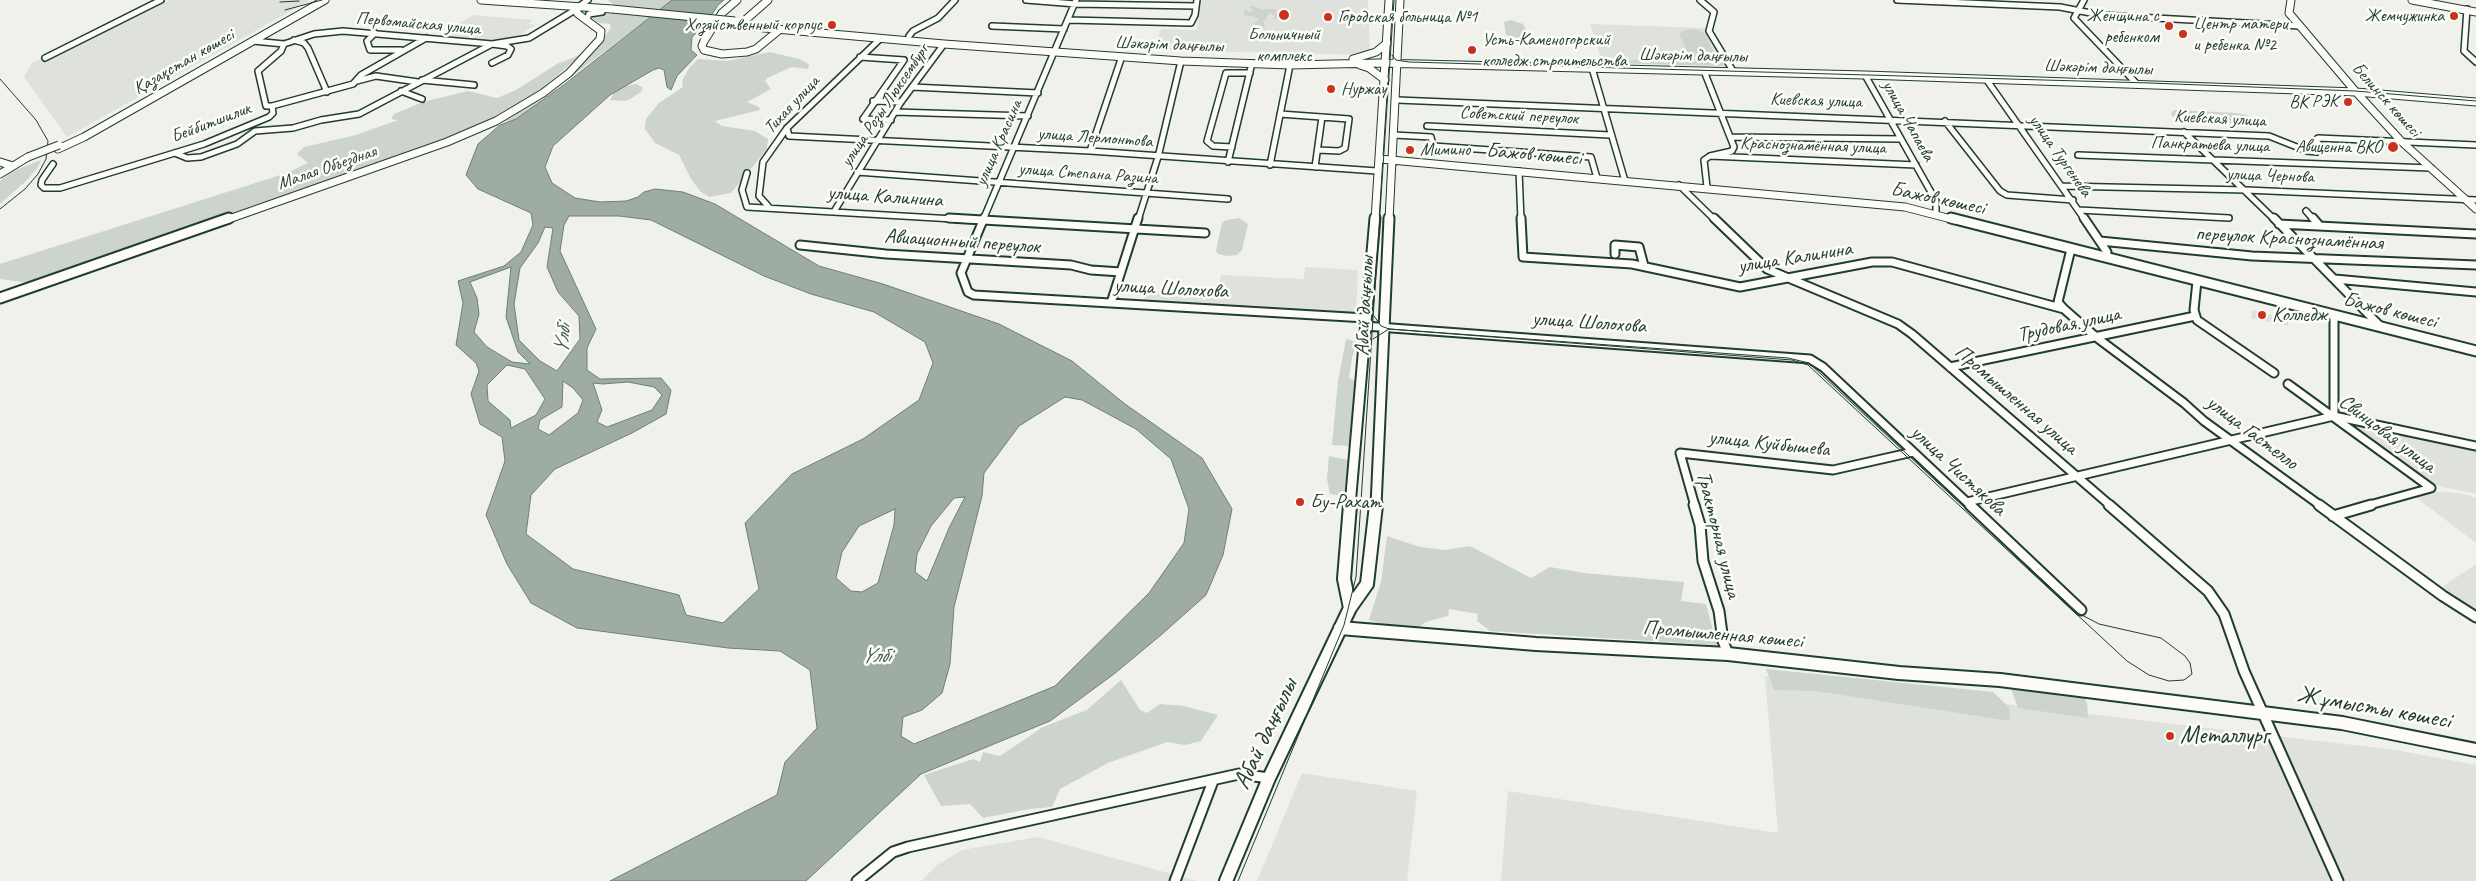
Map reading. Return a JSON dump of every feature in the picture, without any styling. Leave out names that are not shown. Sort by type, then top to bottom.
[{"type":"main road","name":"Қазақстан көшесі","points":[[0,174],[30,158],[58,147],[251,40],[318,0]]},
{"type":"main road","name":"Қазақстан көшесі","points":[[296,14],[325,0]]},
{"type":"main road","points":[[480,0],[530,4],[564,3],[577,8],[736,23],[768,0]]},
{"type":"main road","points":[[598,0],[608,11]]},
{"type":"main road","points":[[738,0],[722,14],[704,41],[704,50],[722,54],[747,52],[756,49],[779,30]]},
{"type":"main road","name":"Абай даңғылы","points":[[1350,608],[1344,579],[1380,159],[1389,0]]},
{"type":"main road","name":"Абай даңғылы","points":[[1226,881],[1269,778],[1340,628],[1350,608],[1367,584],[1369,576],[1376,521],[1383,326],[1397,100],[1400,0]]},
{"type":"main road","name":"Белинск көшесі","points":[[2291,0],[2290,13],[2355,90],[2402,142],[2476,209]]},
{"type":"main road","points":[[2412,0],[2476,11]]},
{"type":"main road","points":[[2422,0],[2468,10]]},
{"type":"main road","name":"Малая Объездная","points":[[0,298],[338,181],[447,142],[496,121],[543,93],[569,72],[600,39],[601,31],[577,8]]},
{"type":"main road","name":"Шәкәрім даңғылы","points":[[736,23],[779,30],[799,30]]},
{"type":"main road","name":"Шәкәрім даңғылы","points":[[736,23],[868,36],[909,36],[944,44],[1290,65],[1301,62],[1353,59],[1397,62],[1984,76],[2355,90],[2476,100]]},
{"type":"main road","name":"Шәкәрім даңғылы","points":[[868,36],[880,39],[926,40],[1121,59],[1345,63],[1386,61]]},
{"type":"main road","points":[[1353,59],[1376,52],[1387,43]]},
{"type":"main road","points":[[1345,63],[1367,67],[1385,80]]},
{"type":"main road","name":"Бажов көшесі","points":[[1380,159],[1706,187],[1877,204],[1936,214],[2476,351]]},
{"type":"main road","points":[[0,162],[13,166]]},
{"type":"main road","name":"Промышленная көшесі","points":[[1340,628],[1536,644],[1728,654],[2102,691],[2263,712]]},
{"type":"main road","name":"Жұмысты көшесі","points":[[2263,712],[2342,723],[2476,750]]},
{"type":"street","points":[[45,58],[161,0]]},
{"type":"street","name":"Первомайская улица","points":[[251,40],[284,44],[322,32],[374,33],[492,44],[529,38],[588,0]]},
{"type":"street","points":[[909,36],[912,31],[938,18],[955,0]]},
{"type":"street","points":[[1026,0],[1196,6]]},
{"type":"street","points":[[1068,20],[1191,23],[1197,0]]},
{"type":"street","points":[[1700,0],[1714,12],[1709,31],[1732,70]]},
{"type":"street","points":[[1896,0],[2060,7],[2101,15],[2300,26]]},
{"type":"street","points":[[2084,0],[2074,18],[2135,82]]},
{"type":"street","name":"улица Красина","points":[[974,295],[968,292],[961,273],[966,258],[981,220],[1015,148],[1076,2]]},
{"type":"street","points":[[2468,10],[2464,51],[2476,62]]},
{"type":"street","points":[[587,19],[589,14],[608,11]]},
{"type":"street","points":[[992,26],[1064,29]]},
{"type":"street","points":[[374,33],[367,41],[370,50],[405,50]]},
{"type":"street","name":"Бейбитшилик","points":[[53,164],[42,180],[41,184],[44,188],[60,188],[204,144],[269,117],[273,113],[272,106],[353,84],[361,74],[426,38]]},
{"type":"street","name":"Тихая улица","points":[[768,206],[760,196],[763,162],[787,128],[880,39]]},
{"type":"street","points":[[294,40],[304,43],[308,48],[327,92]]},
{"type":"street","points":[[272,106],[266,106],[258,71],[281,51],[284,44]]},
{"type":"street","points":[[175,153],[188,158],[201,157],[237,144],[255,131],[284,129],[321,120],[359,114],[492,44],[507,46],[511,49],[508,55],[492,63]]},
{"type":"street","name":"улица Розы Люксембург","points":[[835,210],[901,102],[944,44]]},
{"type":"street","points":[[860,57],[904,60],[863,119],[891,120]]},
{"type":"street","points":[[1090,151],[1121,59]]},
{"type":"street","points":[[1111,303],[1158,157],[1182,59]]},
{"type":"street","points":[[1228,162],[1252,63]]},
{"type":"street","points":[[1270,165],[1290,65]]},
{"type":"street","points":[[1591,66],[1625,181]]},
{"type":"street","points":[[1704,69],[1732,137],[1734,147],[1732,151],[1710,156],[1704,160],[1706,187]]},
{"type":"street","points":[[1232,147],[1214,146],[1207,141],[1226,73],[1250,73]]},
{"type":"street","name":"улица Чапаева","points":[[1863,73],[1891,119],[1936,201],[1936,214]]},
{"type":"street","points":[[353,84],[376,76],[474,85]]},
{"type":"street","name":"улица Тургенева","points":[[1984,76],[2073,200],[2100,241],[2106,252],[2106,257]]},
{"type":"street","points":[[912,87],[1038,92]]},
{"type":"street","points":[[401,91],[422,99]]},
{"type":"street","name":"Киевская улица","points":[[1397,100],[1945,121],[2269,136],[2307,151],[2317,152],[2324,149],[2315,140],[2318,138],[2476,145]]},
{"type":"street","points":[[874,102],[901,102]]},
{"type":"street","points":[[895,112],[1028,116]]},
{"type":"street","points":[[1280,114],[1349,119],[1345,148],[1339,151],[1318,150]]},
{"type":"street","points":[[1315,167],[1322,117]]},
{"type":"street","points":[[1945,121],[2000,191],[2008,195],[2073,200]]},
{"type":"street","name":"Советский переулок","points":[[1427,126],[1610,135]]},
{"type":"street","name":"улица Лермонтова","points":[[787,128],[789,136],[1090,151],[1378,171]]},
{"type":"street","points":[[2184,132],[2246,190],[2381,327]]},
{"type":"street","points":[[1394,135],[1430,137],[1433,146],[1591,157],[1597,178]]},
{"type":"street","points":[[1732,137],[1901,140]]},
{"type":"street","name":"Панкратьева улица","points":[[2078,155],[2431,168]]},
{"type":"street","name":"Краснознамённая улица","points":[[1710,156],[1916,165]]},
{"type":"street","name":"улица Калинина","points":[[1519,171],[1523,257],[1644,266],[1740,287],[1872,262],[1892,262],[2064,309]]},
{"type":"street","name":"улица Степана Разина","points":[[857,172],[1228,199]]},
{"type":"street","name":"улица Калинина","points":[[747,173],[742,190],[747,206],[1205,233]]},
{"type":"street","name":"Промышленная улица","points":[[1679,185],[1767,269],[1898,324],[2076,475],[2080,482],[2208,591],[2224,614],[2236,642],[2238,656],[2338,881]]},
{"type":"street","name":"улица Чернова","points":[[2062,186],[2246,190],[2476,200]]},
{"type":"street","points":[[2079,210],[2229,218]]},
{"type":"street","points":[[2306,211],[2319,225]]},
{"type":"street","points":[[2279,224],[2476,234]]},
{"type":"street","name":"переулок Краснознамённая","points":[[2100,241],[2252,256],[2476,264]]},
{"type":"street","points":[[1615,254],[1615,244],[1639,247],[1644,266]]},
{"type":"street","name":"Авиационный переулок","points":[[800,245],[886,254],[1071,265],[1091,270],[1120,272]]},
{"type":"street","points":[[2064,309],[2058,302],[2071,249]]},
{"type":"street","points":[[2335,279],[2476,292]]},
{"type":"street","points":[[2197,280],[2195,316],[2274,373]]},
{"type":"street","name":"улица Шолохова","points":[[974,295],[1366,322],[1383,326],[1810,359]]},
{"type":"street","name":"улица Гастелло","points":[[2064,309],[2096,337],[2230,439],[2443,596],[2476,617]]},
{"type":"street","points":[[2334,315],[2334,416]]},
{"type":"street","name":"Трудовая улица","points":[[1950,367],[2195,316]]},
{"type":"street","name":"улица Чистякова","points":[[1810,359],[1823,367],[2081,610]]},
{"type":"street","name":"Свинцовая улица","points":[[2288,384],[2431,488],[2333,516]]},
{"type":"street","points":[[1967,502],[2334,416],[2476,446]]},
{"type":"street","name":"улица Куйбышева","points":[[1680,453],[1833,470],[1913,452]]},
{"type":"street","name":"Тракторная улица","points":[[1680,453],[1700,525],[1703,561],[1719,611],[1723,640],[1728,654]]},
{"type":"street","points":[[857,881],[893,852],[908,846],[1244,774],[1269,778]]},
{"type":"street","points":[[1176,881],[1213,782]]},
{"type":"shaded area","points":[[169,0],[310,0],[67,137],[24,77],[32,63]]},
{"type":"shaded area","points":[[607,0],[672,0],[516,119],[499,123],[537,101],[599,44],[611,28],[610,24],[599,23],[583,12],[609,14],[619,7]]},
{"type":"shaded area","name":"Больничный комплекс","points":[[1202,0],[1368,0],[1370,51],[1359,55],[1157,50],[1159,33],[1162,29],[1196,30]]},
{"type":"shaded area","points":[[1253,6],[1261,9],[1276,9],[1276,13],[1282,13],[1282,19],[1272,19],[1275,17],[1270,12],[1265,20],[1262,20],[1266,27],[1255,27],[1255,22],[1260,20],[1252,16],[1244,16],[1245,9],[1249,12],[1255,11],[1249,7]]},
{"type":"shaded area","points":[[473,15],[533,20],[529,24],[536,25],[518,36],[493,42],[451,38],[453,27]]},
{"type":"shaded area","points":[[1511,20],[1523,24],[1526,29],[1525,36],[1517,38],[1506,35],[1504,22]]},
{"type":"shaded area","points":[[1590,24],[1705,28],[1722,62],[1601,59]]},
{"type":"shaded area","points":[[1695,29],[1706,34],[1715,56],[1700,59],[1689,55],[1679,34],[1684,30]]},
{"type":"shaded area","points":[[770,52],[799,59],[809,64],[808,69],[792,67],[767,78],[765,81],[771,89],[747,102],[759,107],[760,110],[715,121],[722,126],[755,131],[768,139],[767,149],[731,193],[709,197],[700,191],[691,179],[679,155],[655,143],[645,129],[646,119],[659,103],[683,87],[682,81],[689,68],[698,59],[727,61]]},
{"type":"shaded area","points":[[582,54],[538,92],[495,118],[443,140],[37,281],[22,282],[0,279],[0,264],[287,173],[308,163],[297,154],[304,147],[356,135],[398,120],[391,119],[394,114],[423,102],[468,91],[497,98],[516,90],[557,64]]},
{"type":"shaded area","points":[[1598,60],[1722,62],[1725,66],[1600,63]]},
{"type":"shaded area","points":[[637,84],[643,88],[641,92],[630,99],[625,101],[610,100],[615,92],[626,86]]},
{"type":"shaded area","points":[[2174,110],[2237,113],[2247,115],[2256,121],[2247,124],[2187,121],[2172,116],[2171,113]]},
{"type":"shaded area","points":[[41,160],[38,167],[26,181],[0,204],[0,181],[11,172]]},
{"type":"shaded area","points":[[1239,218],[1248,224],[1242,250],[1237,255],[1227,256],[1218,254],[1216,251],[1222,223],[1226,220]]},
{"type":"shaded area","points":[[1305,267],[1358,270],[1356,314],[1144,300],[1147,291],[1218,292],[1221,275],[1304,279]]},
{"type":"shaded area","name":"Колледж","points":[[2252,310],[2289,320],[2288,326],[2251,318]]},
{"type":"shaded area","points":[[1346,339],[1357,342],[1352,357],[1349,378],[1356,381],[1350,446],[1332,445],[1338,381]]},
{"type":"shaded area","points":[[2349,422],[2476,449],[2476,494],[2438,486],[2423,478]]},
{"type":"shaded area","points":[[1329,456],[1348,460],[1344,496],[1330,494],[1327,479]]},
{"type":"shaded area","points":[[2430,491],[2466,494],[2476,498],[2476,543],[2414,496]]},
{"type":"shaded area","points":[[1387,536],[1420,547],[1445,550],[1470,546],[1531,578],[1550,567],[1584,573],[1684,582],[1681,601],[1706,604],[1717,645],[1490,631],[1477,621],[1478,614],[1449,609],[1448,616],[1426,622],[1416,629],[1403,630],[1369,620],[1381,582]]},
{"type":"shaded area","points":[[2476,564],[2476,614],[2441,588]]},
{"type":"shaded area","points":[[1766,669],[1993,692],[2009,707],[2010,721],[1816,691],[1774,690]]},
{"type":"shaded area","points":[[1765,676],[2396,750],[2476,765],[2476,881],[1501,881],[1508,791],[1778,833]]},
{"type":"shaded area","points":[[1121,680],[1140,710],[1147,713],[1160,704],[1184,706],[1218,715],[1201,741],[1185,745],[1167,742],[1108,763],[1060,789],[1052,807],[1029,809],[983,818],[970,804],[941,806],[924,775],[973,759],[980,762],[983,752],[1000,756],[1043,727],[1087,710]]},
{"type":"shaded area","points":[[2011,689],[2083,695],[2087,703],[2088,718],[2018,708]]},
{"type":"shaded area","points":[[1302,773],[1417,791],[1407,881],[1257,881]]},
{"type":"shaded area","points":[[1038,837],[1197,881],[921,881],[937,865],[962,850]]},
{"type":"water","name":"Үлбі","points":[[672,0],[724,0],[718,5],[705,25],[692,37],[691,50],[697,55],[677,76],[671,90],[667,87],[664,70],[659,68],[653,70],[610,95],[553,146],[545,167],[552,183],[575,198],[600,202],[626,201],[655,189],[683,192],[715,204],[819,266],[883,284],[999,324],[1072,361],[1125,404],[1202,458],[1232,509],[1223,555],[1206,595],[1161,635],[1114,674],[1050,721],[921,774],[806,881],[610,881],[777,795],[785,762],[817,728],[810,670],[780,651],[728,648],[577,628],[531,603],[507,564],[486,515],[505,461],[502,437],[480,424],[471,394],[479,371],[476,363],[456,345],[463,303],[458,281],[504,266],[521,252],[533,225],[531,213],[478,189],[466,175],[478,144],[500,125],[516,119],[565,84]],"holes":[[[569,216],[619,216],[651,220],[764,276],[811,294],[874,312],[925,342],[933,363],[919,400],[863,439],[792,474],[745,523],[759,589],[723,623],[686,615],[679,595],[573,569],[526,534],[531,495],[555,469],[632,433],[666,414],[671,390],[661,378],[600,379],[587,370],[587,348],[596,329],[560,251],[564,225]],[[545,227],[553,228],[547,267],[558,292],[579,316],[580,339],[557,371],[540,361],[519,340],[514,304],[520,268],[538,243]],[[511,267],[506,317],[518,352],[530,364],[512,362],[487,347],[474,332],[479,314],[477,298],[470,282]],[[507,365],[525,369],[545,399],[536,415],[511,428],[510,420],[488,401],[487,385]],[[563,381],[573,388],[583,400],[578,413],[549,435],[538,429],[540,420],[562,407]],[[628,382],[654,387],[662,395],[652,410],[607,427],[597,422],[602,410],[593,383]],[[1065,397],[1082,400],[1136,429],[1171,459],[1189,509],[1184,543],[1149,593],[1055,686],[914,744],[901,736],[903,717],[922,710],[942,693],[950,664],[954,607],[982,496],[984,473],[1019,426]],[[965,497],[949,528],[927,581],[915,572],[917,554],[931,526],[954,498]],[[895,509],[894,525],[878,583],[862,592],[851,591],[836,578],[842,552],[859,526]]]},
{"type":"tram line","points":[[285,10],[322,0]]},
{"type":"tram line","points":[[1238,881],[1344,625],[1356,577],[1394,0]]},
{"type":"tram line","points":[[280,2],[299,1]]},
{"type":"tram line","points":[[1392,55],[1396,60],[1409,62],[2150,83],[2355,91],[2476,101]]},
{"type":"tram line","points":[[1374,316],[1381,326],[1389,329]]},
{"type":"tram line","points":[[1373,339],[1389,329]]},
{"type":"tram line","points":[[1389,329],[1788,358],[1809,363],[2078,613],[2099,624],[2161,638],[2185,656],[2190,663],[2192,674],[2184,680],[2169,681],[2149,675],[2127,661],[1808,365],[1792,360],[1389,329]]},
{"type":"railway","points":[[0,79],[36,120],[48,141],[46,159],[38,174],[25,189],[0,209]]},
{"type":"place","name":"Больничный комплекс","points":[[1284,15]]},
{"type":"place","name":"Жемчужинка","points":[[2454,16]]},
{"type":"place","name":"Городская больница №1","points":[[1328,17]]},
{"type":"place","name":"Хозяйственный корпус","points":[[832,25]]},
{"type":"place","name":"Женщина с ребенком","points":[[2169,26]]},
{"type":"place","name":"Центр матери и ребенка №2","points":[[2183,34]]},
{"type":"place","name":"Усть-Каменогорский колледж строительства","points":[[1472,50]]},
{"type":"place","name":"Нуржау","points":[[1331,89]]},
{"type":"place","name":"ВК РЭК","points":[[2348,102]]},
{"type":"place","name":"Авиценна ВКО","points":[[2393,147]]},
{"type":"place","name":"Мимино","points":[[1410,150]]},
{"type":"place","name":"Колледж","points":[[2262,315]]},
{"type":"place","name":"Бу-Рахат","points":[[1300,502]]},
{"type":"place","name":"Металлург","points":[[2170,736]]}]
